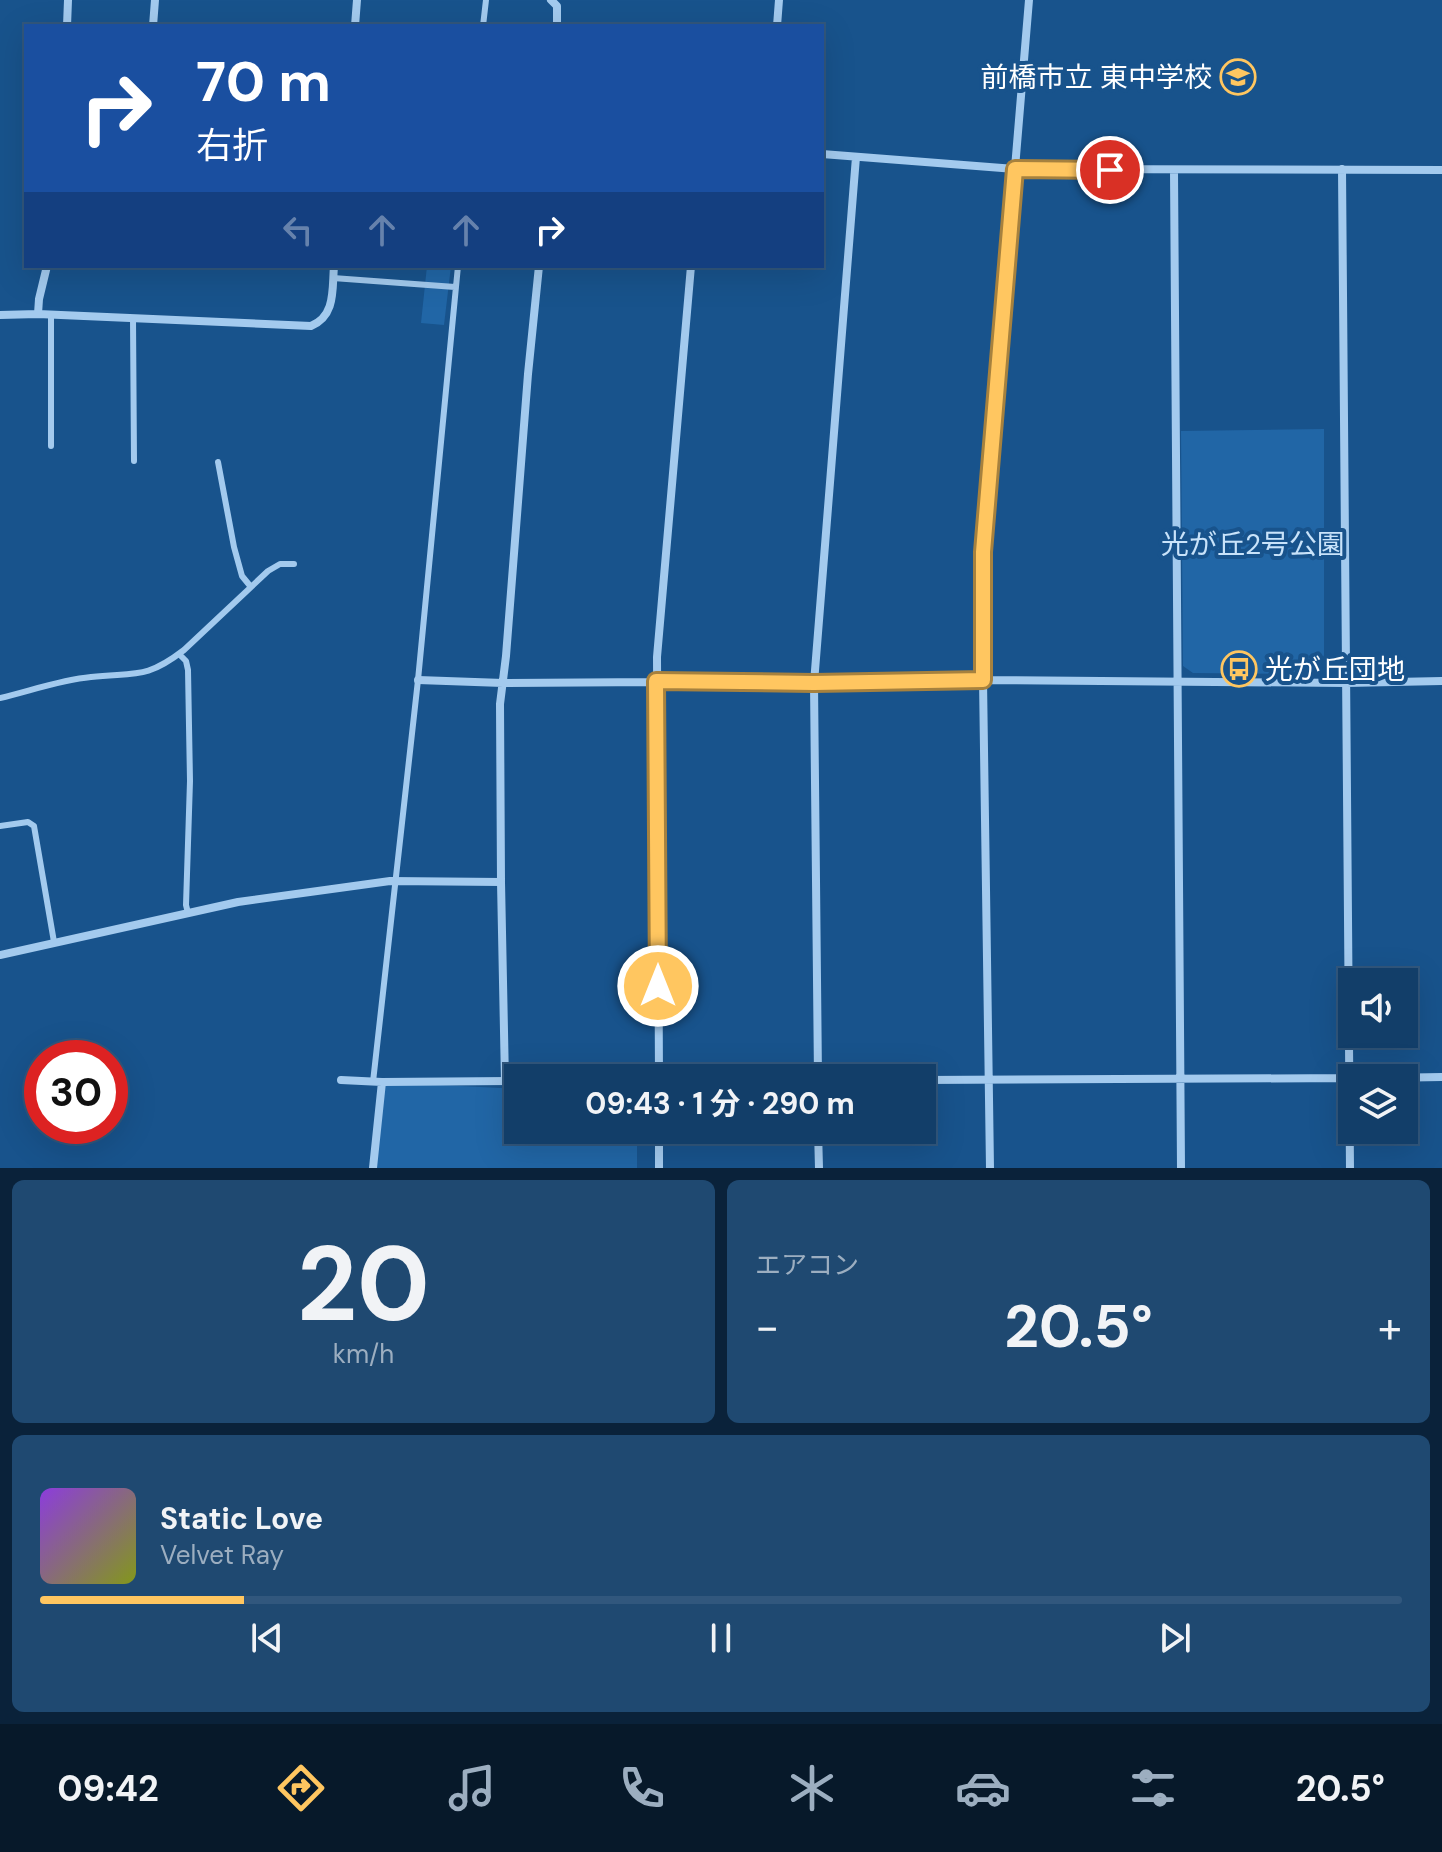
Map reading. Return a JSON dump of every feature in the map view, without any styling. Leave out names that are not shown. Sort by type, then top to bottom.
[{"type":"street","points":[[67,24],[68,0]]},
{"type":"street","points":[[153,24],[155,0]]},
{"type":"street","points":[[355,24],[357,0]]},
{"type":"street","points":[[553,0],[557,6],[557,24]]},
{"type":"street","points":[[777,24],[779,0]]},
{"type":"street","points":[[990,1168],[983,552],[1029,0]]},
{"type":"street","points":[[824,154],[1015,169],[1442,170]]},
{"type":"street","points":[[818,1064],[814,683],[856,157]]},
{"type":"street","points":[[1342,169],[1350,1064]]},
{"type":"street","points":[[1174,171],[1181,1168]]},
{"type":"street","points":[[38,314],[47,268]]},
{"type":"street","points":[[0,315],[311,326],[319,323],[331,306],[334,268]]},
{"type":"street","points":[[505,1064],[500,704],[539,268]]},
{"type":"street","points":[[659,1064],[656,681],[691,268]]},
{"type":"street","points":[[418,680],[503,683],[1442,681]]},
{"type":"street","points":[[0,955],[238,902],[396,880],[501,882]]},
{"type":"street","points":[[1418,1077],[1442,1077]]},
{"type":"street","points":[[936,1080],[1338,1078]]},
{"type":"street","points":[[341,1080],[504,1081]]},
{"type":"street","points":[[373,1168],[377,1082]]},
{"type":"street","points":[[659,1144],[659,1168]]},
{"type":"street","points":[[818,1144],[819,1168]]},
{"type":"street","points":[[1350,1144],[1350,1168]]},
{"type":"lane","points":[[483,24],[486,0]]},
{"type":"lane","points":[[377,1082],[458,268]]},
{"type":"lane","points":[[333,278],[455,287]]},
{"type":"lane","points":[[51,315],[51,446]]},
{"type":"lane","points":[[133,319],[134,461]]},
{"type":"lane","points":[[218,462],[234,547],[242,576],[251,587]]},
{"type":"lane","points":[[0,698],[90,677],[143,673],[158,668],[179,654],[268,571],[280,564],[294,564]]},
{"type":"lane","points":[[179,654],[186,661],[188,670],[188,913]]},
{"type":"lane","points":[[0,826],[28,822],[34,826],[54,942]]},
{"type":"green space","points":[[427,268],[451,268],[444,325],[421,323]]},
{"type":"green space","name":"光が丘2号公園","points":[[1324,429],[1324,657],[1316,674],[1193,673],[1183,666],[1181,431]]},
{"type":"green space","points":[[382,1082],[504,1088],[504,1144],[637,1144],[637,1168],[373,1168]]},
{"type":"place","name":"前橋市立 東中学校","points":[[1238,77]]},
{"type":"place","name":"光が丘団地","points":[[1239,669]]},
{"type":"route","points":[[658,986],[656,681],[814,683],[983,680],[983,552],[1015,169],[1110,170]]}]
